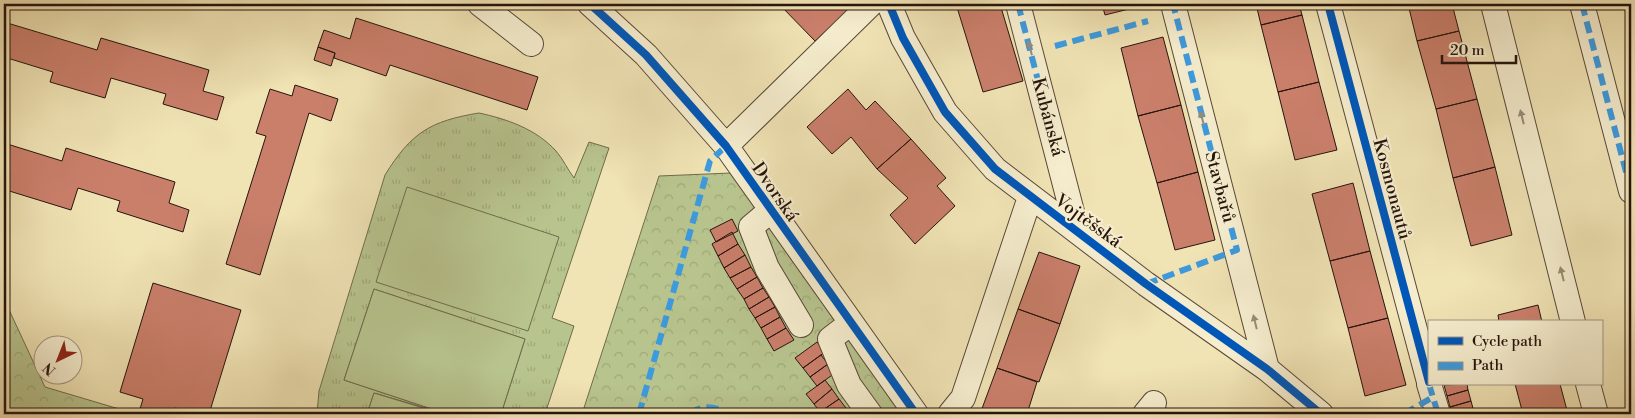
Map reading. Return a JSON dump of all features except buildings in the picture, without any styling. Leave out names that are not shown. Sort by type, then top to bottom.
[{"type":"street","points":[[480,4],[531,44]]},
{"type":"street","points":[[726,146],[870,4]]},
{"type":"street","name":"Vojtěšská","points":[[889,4],[903,38],[945,112],[995,169],[1146,284],[1267,369],[1321,414]]},
{"type":"street","name":"Kubánská","points":[[1018,4],[1077,231]]},
{"type":"street","name":"Stavbařů","points":[[1173,4],[1267,369]]},
{"type":"street","name":"Kosmonautů","points":[[1328,4],[1428,379]]},
{"type":"street","points":[[1493,4],[1572,320]]},
{"type":"street","points":[[1582,4],[1631,191]]},
{"type":"street","name":"Dvorská","points":[[595,5],[646,55],[726,146],[770,211],[916,414]]},
{"type":"street","points":[[950,414],[963,398],[1030,197]]},
{"type":"street","points":[[770,211],[751,227],[767,268],[801,325]]},
{"type":"street","points":[[851,324],[830,339],[849,385],[870,414]]},
{"type":"street","name":"Kosmonautů","points":[[1430,386],[1438,414]]},
{"type":"street","points":[[1589,386],[1596,414]]},
{"type":"green space","points":[[479,113],[521,126],[548,143],[561,157],[574,178],[589,142],[609,148],[552,318],[574,326],[545,414],[501,414],[525,339],[374,289],[344,380],[447,414],[374,393],[367,414],[317,414],[319,391],[385,175],[404,149],[423,131],[447,120]]},
{"type":"green space","points":[[731,173],[906,414],[582,414],[659,176]]},
{"type":"green space","points":[[407,187],[559,237],[528,331],[376,282]]},
{"type":"green space","points":[[374,289],[525,339],[501,414],[447,414],[344,380]]},
{"type":"green space","points":[[4,299],[32,359],[32,386],[45,386],[136,414],[4,414]]},
{"type":"green space","points":[[374,393],[443,414],[367,414]]},
{"type":"marked path","points":[[1018,4],[1041,92]]},
{"type":"marked path","points":[[1146,284],[1237,250],[1173,4]]},
{"type":"marked path","points":[[1582,4],[1631,191]]},
{"type":"marked path","points":[[1055,46],[1148,21]]},
{"type":"marked path","points":[[639,414],[710,161],[726,146]]},
{"type":"marked path","points":[[1430,386],[1438,414]]},
{"type":"marked path","points":[[1404,414],[1433,397]]},
{"type":"marked path","points":[[690,414],[705,407],[730,414]]},
{"type":"marked path","points":[[51,413],[55,414]]},
{"type":"cycle path","points":[[590,4],[646,55],[726,146],[916,414]]},
{"type":"cycle path","points":[[889,4],[903,38],[945,112],[995,169],[1146,284],[1267,369],[1321,414]]},
{"type":"cycle path","points":[[1328,4],[1428,378]]}]
